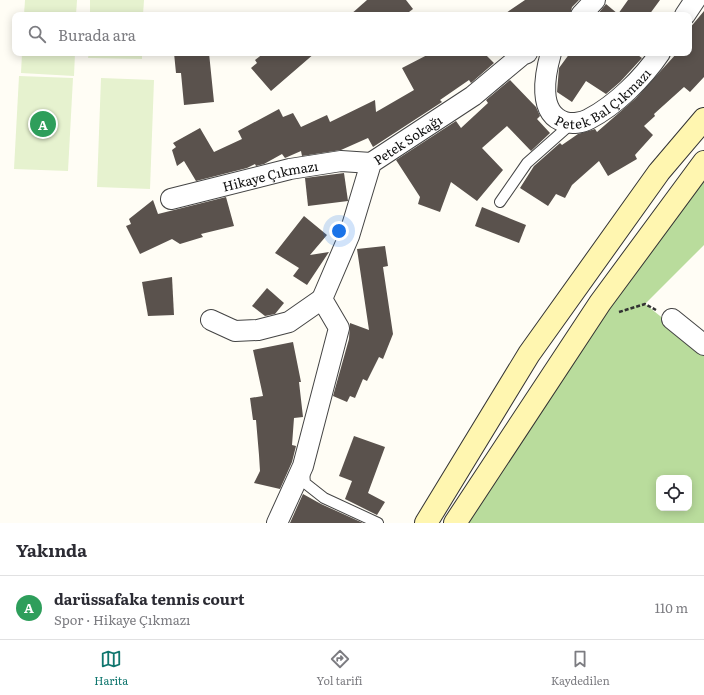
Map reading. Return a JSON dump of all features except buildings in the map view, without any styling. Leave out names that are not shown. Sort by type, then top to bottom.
[{"type":"main road","points":[[426,523],[529,354],[659,172],[704,119]]},
{"type":"main road","points":[[456,523],[600,303],[704,162]]},
{"type":"street","points":[[584,12],[595,0]]},
{"type":"street","points":[[687,12],[695,0]]},
{"type":"street","name":"Petek Sokağı","points":[[322,299],[350,236],[371,163],[473,96],[521,56]]},
{"type":"street","name":"Petek Bal Çıkmazı","points":[[550,56],[545,72],[547,106],[557,120],[571,124],[588,119],[624,94],[649,68],[658,56]]},
{"type":"street","name":"Hikaye Çıkmazı","points":[[171,199],[290,169],[341,161],[371,163]]},
{"type":"street","points":[[210,320],[235,331],[258,330],[289,322],[322,299],[339,328],[303,466],[277,523]]},
{"type":"street","points":[[672,319],[704,345]]},
{"type":"lane","points":[[500,202],[527,163],[571,124]]},
{"type":"lane","points":[[303,466],[305,483],[324,498],[378,523]]},
{"type":"path","points":[[600,303],[619,312],[645,304],[672,319]]},
{"type":"green space","points":[[25,0],[77,0],[76,12],[24,12]]},
{"type":"green space","points":[[90,0],[144,0],[143,12],[90,12]]},
{"type":"green space","points":[[22,56],[75,56],[74,76],[21,73]]},
{"type":"green space","points":[[88,56],[142,56],[142,59],[88,58]]},
{"type":"green space","points":[[19,76],[73,78],[68,171],[14,169]]},
{"type":"green space","points":[[101,78],[154,80],[150,189],[97,187]]},
{"type":"green space","points":[[704,181],[704,245],[645,304],[704,351],[704,523],[457,523],[624,286]]},
{"type":"place","name":"darüssafaka tennis court","points":[[43,124]]}]
